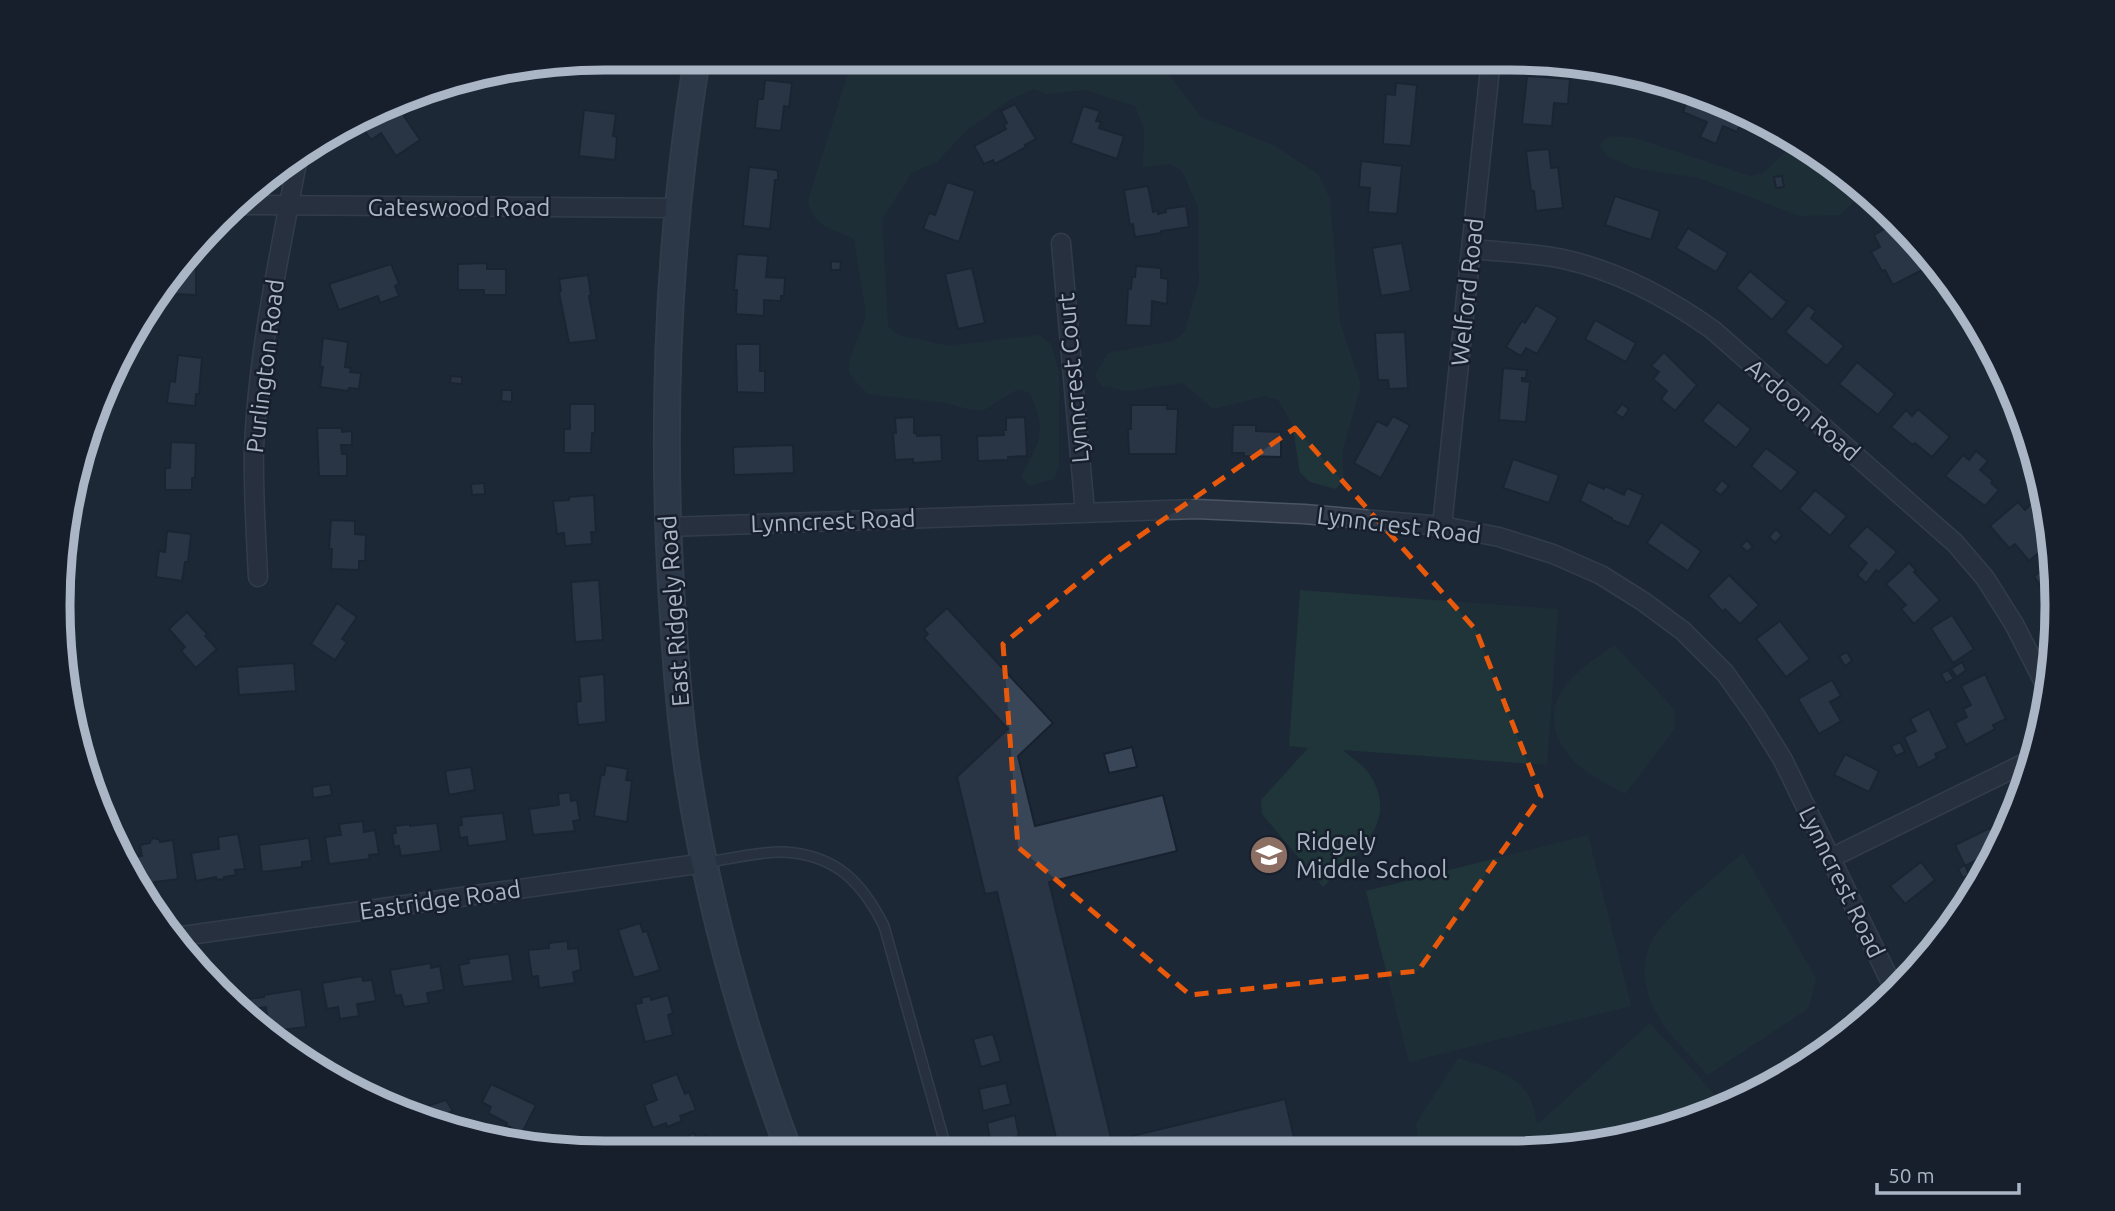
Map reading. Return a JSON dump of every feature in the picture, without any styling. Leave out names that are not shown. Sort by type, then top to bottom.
[{"type":"street","name":"East Ridgely Road","points":[[696,70],[678,208],[668,370],[668,527],[676,665],[683,736],[705,863],[726,960],[747,1031],[786,1141]]},
{"type":"street","name":"Welford Road","points":[[1443,526],[1490,70]]},
{"type":"street","name":"Purlington Road","points":[[258,576],[253,495],[257,407],[267,317],[296,169]]},
{"type":"street","name":"Gateswood Road","points":[[250,205],[678,208]]},
{"type":"street","name":"Lynncrest Court","points":[[1061,243],[1086,512]]},
{"type":"street","name":"Ardoon Road","points":[[1472,249],[1563,259],[1603,272],[1647,289],[1713,330],[1955,543],[1992,589],[2040,675]]},
{"type":"street","name":"Lynncrest Road","points":[[668,527],[1196,509],[1304,514],[1443,526],[1499,537],[1553,554],[1601,575],[1644,602],[1683,631],[1725,673],[1783,760],[1890,981]]},
{"type":"street","points":[[1831,858],[2021,765]]},
{"type":"street","name":"Eastridge Road","points":[[185,936],[705,863]]},
{"type":"lane","points":[[705,863],[781,852],[808,855],[831,864],[852,878],[872,901],[884,926],[944,1141]]},
{"type":"highlighted area","points":[[1295,428],[1476,630],[1541,796],[1418,971],[1190,995],[1018,847],[1003,644],[1108,558]]},
{"type":"green space","points":[[849,70],[1167,70],[1201,117],[1273,145],[1318,174],[1330,199],[1340,323],[1361,385],[1342,453],[1344,479],[1336,489],[1310,482],[1300,473],[1292,423],[1278,400],[1265,396],[1213,409],[1183,383],[1128,391],[1102,386],[1095,375],[1108,353],[1173,341],[1184,333],[1199,283],[1198,207],[1182,171],[1170,164],[1143,167],[1144,129],[1135,106],[1085,90],[1046,94],[1034,89],[1009,100],[965,132],[937,162],[912,173],[882,219],[888,326],[898,335],[949,346],[1039,335],[1051,344],[1059,371],[1059,466],[1054,479],[1029,486],[1021,476],[1037,444],[1040,427],[1030,393],[1018,389],[984,410],[971,410],[946,403],[868,394],[853,379],[850,361],[866,314],[854,239],[824,226],[814,216],[808,200]]},
{"type":"green space","points":[[1609,136],[1635,138],[1750,176],[1763,173],[1789,149],[1858,199],[1839,215],[1800,216],[1699,178],[1633,168],[1607,156],[1599,145]]},
{"type":"green space","points":[[1300,590],[1558,609],[1547,765],[1343,750],[1362,765],[1377,789],[1380,805],[1378,821],[1361,850],[1323,887],[1262,814],[1261,800],[1308,748],[1289,746]]},
{"type":"green space","points":[[1614,645],[1674,709],[1675,728],[1625,794],[1578,765],[1562,745],[1554,724],[1554,712],[1562,690],[1581,670]]},
{"type":"green space","points":[[1588,835],[1631,1006],[1409,1062],[1366,891]]},
{"type":"green space","points":[[1743,853],[1816,978],[1809,1008],[1708,1075],[1674,1038],[1657,1014],[1647,990],[1646,955],[1655,936],[1665,924]]},
{"type":"green space","points":[[1650,1023],[1718,1098],[1648,1123],[1614,1131],[1545,1140],[1420,1141],[1416,1124],[1458,1058],[1493,1069],[1514,1080],[1529,1097],[1537,1125]]},
{"type":"building","points":[[603,70],[623,70],[622,74]]},
{"type":"building","points":[[1527,76],[1570,79],[1568,104],[1554,103],[1552,126],[1522,124]]},
{"type":"building","points":[[765,80],[792,83],[789,107],[784,106],[781,131],[755,128],[758,99],[763,99]]},
{"type":"building","points":[[1396,83],[1417,85],[1411,146],[1383,144],[1386,94],[1395,95]]},
{"type":"building","points":[[1687,100],[1741,123],[1737,132],[1723,126],[1716,144],[1700,137],[1707,122],[1683,112]]},
{"type":"building","points":[[425,101],[404,116],[420,140],[396,156],[381,133],[371,140],[363,128]]},
{"type":"building","points":[[1015,104],[1036,139],[995,164],[993,160],[984,164],[974,146],[1006,129],[1004,125],[1007,123],[1001,111]]},
{"type":"building","points":[[1083,106],[1100,111],[1096,121],[1101,122],[1099,128],[1124,136],[1117,159],[1071,143]]},
{"type":"building","points":[[584,110],[616,114],[613,136],[617,137],[615,160],[579,156]]},
{"type":"building","points":[[1549,149],[1551,168],[1558,167],[1563,208],[1536,211],[1526,151]]},
{"type":"building","points":[[1361,161],[1402,166],[1397,214],[1368,212],[1370,188],[1359,187]]},
{"type":"building","points":[[749,167],[778,172],[770,229],[743,226]]},
{"type":"building","points":[[1782,176],[1784,187],[1776,188],[1774,177]]},
{"type":"building","points":[[947,182],[975,191],[959,242],[923,229],[929,213],[935,215]]},
{"type":"building","points":[[1148,186],[1153,212],[1158,211],[1158,214],[1166,212],[1165,209],[1186,206],[1189,227],[1135,237],[1133,224],[1130,225],[1124,190]]},
{"type":"building","points":[[1615,196],[1660,211],[1651,240],[1605,225]]},
{"type":"building","points":[[1888,227],[1924,269],[1893,285],[1871,252],[1880,247],[1874,235]]},
{"type":"building","points":[[1688,228],[1728,253],[1716,272],[1676,248]]},
{"type":"building","points":[[1402,243],[1411,291],[1381,296],[1372,248]]},
{"type":"building","points":[[737,254],[768,256],[766,277],[785,278],[784,296],[781,296],[781,301],[764,300],[764,316],[736,314],[737,290],[734,290]]},
{"type":"building","points":[[831,261],[841,262],[840,270],[831,270]]},
{"type":"building","points":[[487,263],[487,269],[506,269],[506,295],[484,295],[484,290],[458,290],[458,264]]},
{"type":"building","points":[[391,264],[399,284],[395,286],[399,296],[380,303],[378,296],[339,310],[329,284]]},
{"type":"building","points":[[1136,266],[1161,268],[1161,278],[1168,279],[1167,304],[1152,301],[1151,326],[1126,325],[1128,289],[1131,289]]},
{"type":"building","points":[[972,268],[985,323],[958,329],[945,274]]},
{"type":"building","points":[[190,269],[196,269],[196,295],[173,294]]},
{"type":"building","points":[[1750,271],[1787,302],[1772,320],[1736,288]]},
{"type":"building","points":[[588,275],[597,340],[569,343],[559,279]]},
{"type":"building","points":[[1536,305],[1558,318],[1537,354],[1526,348],[1521,356],[1506,347]]},
{"type":"building","points":[[1808,305],[1816,311],[1811,318],[1844,346],[1827,366],[1785,332]]},
{"type":"building","points":[[1595,320],[1636,343],[1626,362],[1585,339]]},
{"type":"building","points":[[1405,332],[1408,388],[1389,389],[1388,380],[1378,380],[1375,333]]},
{"type":"building","points":[[323,338],[348,342],[345,367],[351,368],[350,372],[361,373],[359,389],[349,388],[348,391],[320,387]]},
{"type":"building","points":[[736,344],[760,344],[760,371],[765,371],[765,393],[737,392]]},
{"type":"building","points":[[1664,352],[1697,385],[1675,411],[1661,399],[1667,391],[1653,379],[1659,372],[1651,366]]},
{"type":"building","points":[[178,355],[202,358],[199,394],[196,394],[195,406],[167,403],[170,381],[175,382]]},
{"type":"building","points":[[1857,362],[1895,394],[1878,415],[1839,384]]},
{"type":"building","points":[[1503,368],[1527,370],[1526,378],[1522,378],[1522,381],[1530,382],[1526,422],[1499,420]]},
{"type":"building","points":[[451,376],[462,377],[462,384],[450,383]]},
{"type":"building","points":[[502,390],[512,390],[512,402],[501,401]]},
{"type":"building","points":[[1718,402],[1751,429],[1736,448],[1702,421]]},
{"type":"building","points":[[570,404],[595,404],[595,433],[592,433],[591,453],[564,453],[564,429],[570,429]]},
{"type":"building","points":[[1622,404],[1629,409],[1623,418],[1615,413]]},
{"type":"building","points":[[1131,405],[1167,405],[1167,409],[1178,409],[1176,454],[1129,454]]},
{"type":"building","points":[[1918,409],[1950,437],[1932,457],[1891,427],[1906,410],[1912,416]]},
{"type":"building","points":[[1393,416],[1410,425],[1381,478],[1354,463],[1377,421],[1387,426]]},
{"type":"building","points":[[914,417],[914,433],[917,436],[941,435],[942,461],[913,463],[913,459],[895,460],[895,418]]},
{"type":"building","points":[[1025,417],[1027,456],[978,461],[977,436],[1004,435],[1006,418]]},
{"type":"building","points":[[1233,425],[1256,425],[1256,431],[1281,432],[1281,457],[1232,453]]},
{"type":"building","points":[[317,428],[342,428],[342,432],[352,431],[352,445],[341,445],[342,454],[347,454],[347,476],[319,476]]},
{"type":"building","points":[[171,442],[196,443],[192,490],[165,490],[165,468],[170,468]]},
{"type":"building","points":[[793,445],[794,473],[734,475],[733,447]]},
{"type":"building","points":[[1766,448],[1798,472],[1781,492],[1751,466]]},
{"type":"building","points":[[1976,451],[1988,461],[1980,470],[1999,490],[1985,506],[1945,476],[1963,455],[1969,460]]},
{"type":"building","points":[[1513,459],[1559,475],[1549,503],[1503,488]]},
{"type":"building","points":[[1722,480],[1729,486],[1721,495],[1714,490]]},
{"type":"building","points":[[1588,482],[1624,495],[1627,488],[1643,495],[1629,527],[1580,501]]},
{"type":"building","points":[[484,483],[485,494],[472,495],[471,484]]},
{"type":"building","points":[[1815,490],[1847,516],[1830,536],[1799,509]]},
{"type":"building","points":[[594,495],[596,532],[591,532],[592,544],[565,546],[564,533],[557,534],[553,501]]},
{"type":"building","points":[[2018,502],[2025,510],[2032,503],[2036,508],[2042,550],[2029,561],[2015,544],[2009,548],[1990,526]]},
{"type":"building","points":[[331,520],[355,521],[355,534],[366,535],[365,561],[359,561],[359,570],[331,569]]},
{"type":"building","points":[[1661,522],[1701,551],[1688,571],[1647,543]]},
{"type":"building","points":[[1867,526],[1897,552],[1879,572],[1876,570],[1866,583],[1857,575],[1867,563],[1848,546]]},
{"type":"building","points":[[1776,529],[1782,535],[1775,543],[1769,537]]},
{"type":"building","points":[[167,531],[191,534],[188,562],[185,562],[182,581],[156,577],[159,551],[165,552]]},
{"type":"building","points":[[1747,540],[1753,547],[1747,552],[1741,546]]},
{"type":"building","points":[[1909,563],[1940,600],[1914,624],[1901,609],[1906,605],[1886,584]]},
{"type":"building","points":[[2044,570],[2045,593],[2034,576]]},
{"type":"building","points":[[1729,575],[1759,605],[1740,624],[1725,609],[1723,612],[1708,596]]},
{"type":"building","points":[[599,580],[603,640],[575,642],[571,582]]},
{"type":"building","points":[[337,603],[357,617],[342,639],[347,642],[335,660],[311,644]]},
{"type":"building","points":[[947,608],[1053,723],[1018,756],[1035,826],[1163,795],[1177,851],[1049,882],[1112,1141],[1057,1141],[997,892],[985,894],[957,777],[1008,729],[924,638],[928,634],[924,629]]},
{"type":"building","points":[[187,612],[217,649],[196,668],[181,651],[185,647],[169,629]]},
{"type":"building","points":[[1952,615],[1974,649],[1953,663],[1931,628]]},
{"type":"building","points":[[1780,621],[1810,659],[1786,677],[1756,639]]},
{"type":"building","points":[[1847,652],[1852,661],[1845,666],[1839,656]]},
{"type":"building","points":[[1962,662],[1966,670],[1957,677],[1951,669]]},
{"type":"building","points":[[294,663],[296,691],[239,695],[237,667]]},
{"type":"building","points":[[1948,670],[1954,679],[1946,683],[1941,674]]},
{"type":"building","points":[[604,674],[606,722],[578,725],[576,702],[581,701],[579,677]]},
{"type":"building","points":[[1985,674],[2006,719],[1993,725],[1995,729],[1966,745],[1955,723],[1967,717],[1963,709],[1971,705],[1961,686]]},
{"type":"building","points":[[1832,680],[1841,696],[1830,702],[1841,721],[1819,734],[1798,699]]},
{"type":"building","points":[[1929,709],[1948,748],[1935,754],[1937,758],[1918,768],[1904,737],[1916,731],[1910,719]]},
{"type":"building","points":[[1900,742],[1905,752],[1896,756],[1891,746]]},
{"type":"building","points":[[1132,747],[1137,767],[1109,773],[1104,754]]},
{"type":"building","points":[[1845,754],[1879,771],[1869,792],[1834,775]]},
{"type":"building","points":[[606,765],[628,769],[626,780],[632,781],[627,822],[594,816],[601,775],[604,775]]},
{"type":"building","points":[[471,767],[475,790],[449,795],[445,771]]},
{"type":"building","points":[[330,784],[332,795],[313,798],[312,787]]},
{"type":"building","points":[[570,792],[571,801],[577,800],[580,820],[573,821],[575,831],[533,835],[529,809],[559,805],[558,794]]},
{"type":"building","points":[[503,813],[507,841],[468,846],[467,837],[460,838],[458,826],[462,825],[461,817]]},
{"type":"building","points":[[363,821],[364,832],[375,830],[379,854],[369,855],[370,859],[329,864],[325,837],[341,835],[339,824]]},
{"type":"building","points":[[437,823],[441,851],[401,856],[399,846],[394,847],[392,834],[396,833],[395,826]]},
{"type":"building","points":[[1990,828],[1993,835],[1982,857],[1965,866],[1955,845]]},
{"type":"building","points":[[238,834],[245,869],[235,870],[236,875],[224,879],[217,880],[216,877],[196,881],[191,853],[219,849],[218,837]]},
{"type":"building","points":[[154,838],[160,842],[173,840],[178,879],[154,882],[155,886],[150,887],[133,857],[142,856],[140,845]]},
{"type":"building","points":[[309,838],[312,861],[302,862],[302,867],[262,872],[259,845]]},
{"type":"building","points":[[1921,862],[1935,880],[1905,904],[1890,886]]},
{"type":"building","points":[[1965,865],[1969,875],[1963,878],[1958,869]]},
{"type":"building","points":[[640,923],[643,932],[647,931],[660,970],[634,978],[618,930]]},
{"type":"building","points":[[568,941],[568,949],[578,948],[581,970],[573,972],[575,983],[539,988],[538,976],[532,977],[528,950],[549,948],[549,943]]},
{"type":"building","points":[[509,954],[513,981],[463,987],[459,965],[469,963],[468,959]]},
{"type":"building","points":[[431,963],[431,968],[440,966],[444,990],[427,993],[429,1003],[404,1007],[401,995],[395,996],[390,970]]},
{"type":"building","points":[[362,976],[363,981],[372,980],[376,1001],[357,1004],[359,1016],[340,1019],[338,1007],[327,1009],[322,983]]},
{"type":"building","points":[[301,989],[306,1027],[280,1030],[268,1020],[266,1007],[253,1009],[250,1006],[249,999]]},
{"type":"building","points":[[668,995],[673,1013],[668,1015],[673,1035],[645,1042],[635,1004],[642,1003],[641,998],[650,996],[651,1000]]},
{"type":"building","points":[[993,1034],[1001,1061],[981,1067],[973,1039]]},
{"type":"building","points":[[677,1074],[685,1094],[689,1092],[696,1110],[680,1116],[682,1121],[667,1127],[666,1123],[653,1128],[644,1105],[657,1100],[651,1084]]},
{"type":"building","points":[[1006,1083],[1011,1104],[983,1111],[979,1089]]},
{"type":"building","points":[[491,1084],[536,1105],[522,1133],[488,1113],[491,1107],[482,1102]]},
{"type":"building","points":[[1285,1099],[1295,1141],[1133,1141],[1132,1136]]},
{"type":"building","points":[[446,1100],[456,1120],[433,1113],[421,1108]]},
{"type":"building","points":[[1015,1115],[1019,1136],[990,1141],[987,1123]]},
{"type":"building","points":[[694,1133],[696,1139],[706,1135],[708,1141],[684,1141],[683,1138]]},
{"type":"place","name":"Ridgely Middle School","points":[[1269,855]]}]
